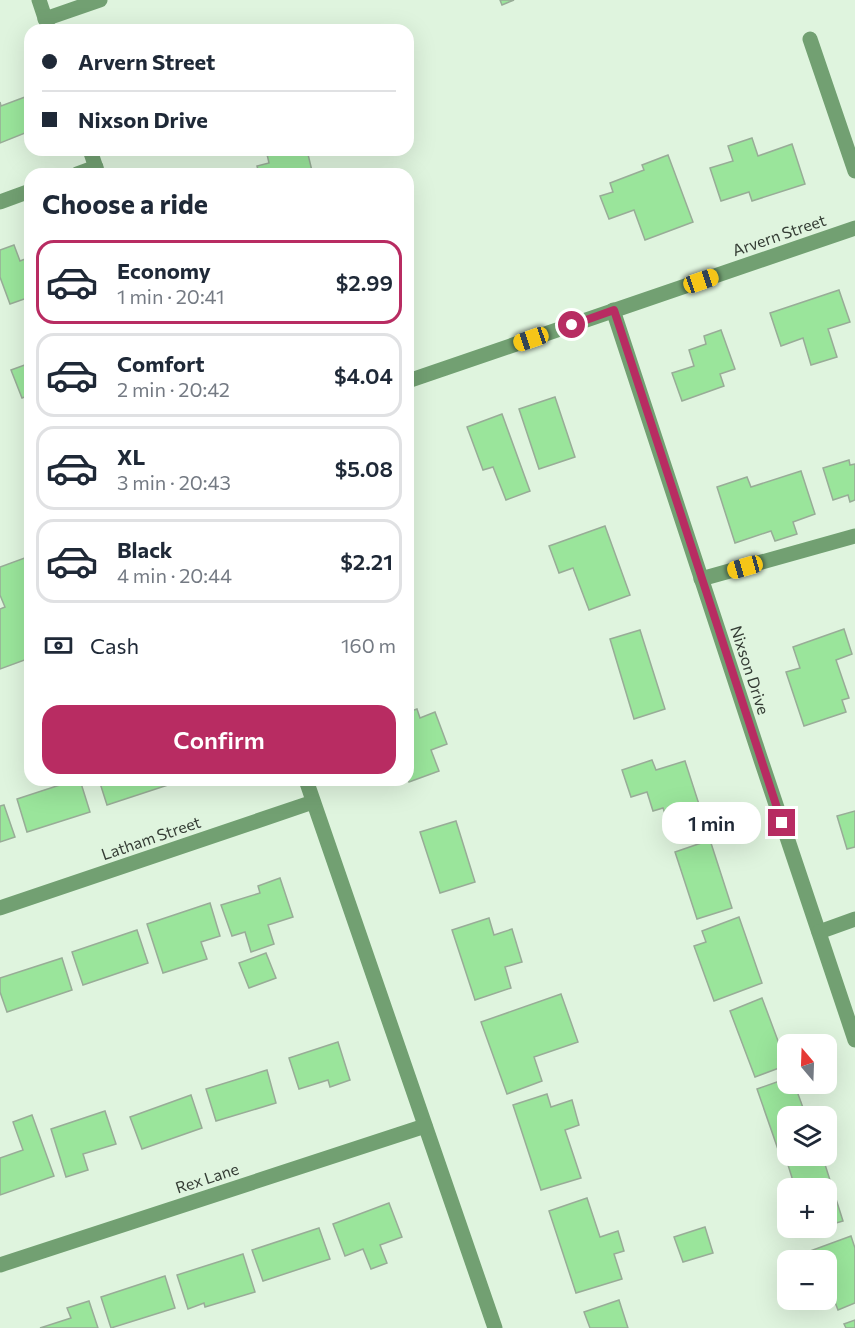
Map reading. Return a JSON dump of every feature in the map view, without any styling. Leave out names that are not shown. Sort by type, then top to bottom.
[{"type":"street","points":[[39,0],[47,24]]},
{"type":"street","points":[[49,24],[100,0]]},
{"type":"street","points":[[810,39],[855,171]]},
{"type":"street","points":[[0,202],[24,193]]},
{"type":"street","name":"Arvern Street","points":[[414,379],[855,228]]},
{"type":"street","name":"Nixson Drive","points":[[614,310],[760,758],[855,1040]]},
{"type":"street","points":[[701,579],[855,536]]},
{"type":"street","points":[[308,786],[495,1328]]},
{"type":"street","name":"Latham Street","points":[[0,908],[313,802]]},
{"type":"street","points":[[819,932],[855,919]]},
{"type":"street","name":"Rex Lane","points":[[0,1265],[425,1126]]},
{"type":"building","points":[[500,0],[514,0],[502,5]]},
{"type":"building","points":[[24,97],[24,133],[0,143],[0,102],[1,106]]},
{"type":"building","points":[[752,138],[758,156],[792,144],[805,184],[752,201],[749,192],[721,201],[710,168],[733,161],[728,146]]},
{"type":"building","points":[[668,155],[693,222],[645,240],[634,210],[609,219],[600,196],[613,192],[610,183],[644,170],[642,165]]},
{"type":"building","points":[[267,156],[308,156],[311,168],[258,168],[257,166],[269,163]]},
{"type":"building","points":[[14,245],[20,261],[24,259],[24,299],[10,304],[0,277],[0,250]]},
{"type":"building","points":[[839,290],[850,322],[828,329],[837,357],[811,365],[803,338],[781,346],[770,313]]},
{"type":"building","points":[[721,330],[735,369],[720,374],[724,386],[682,401],[672,373],[694,366],[689,350],[706,344],[704,336]]},
{"type":"building","points":[[24,365],[24,397],[22,398],[11,370]]},
{"type":"building","points":[[555,397],[575,457],[539,469],[519,409]]},
{"type":"building","points":[[502,414],[530,491],[506,500],[493,467],[483,470],[467,427]]},
{"type":"building","points":[[849,460],[850,465],[855,464],[855,500],[850,502],[848,495],[833,500],[823,468]]},
{"type":"building","points":[[801,471],[815,514],[793,522],[797,534],[775,541],[771,531],[735,543],[717,487],[747,477],[751,487]]},
{"type":"building","points":[[605,526],[630,595],[589,610],[573,568],[559,573],[549,546]]},
{"type":"building","points":[[24,558],[24,660],[0,669],[0,609],[5,607],[0,595],[0,567]]},
{"type":"building","points":[[844,629],[852,654],[836,660],[849,698],[842,700],[846,712],[804,726],[786,672],[800,668],[793,647]]},
{"type":"building","points":[[640,630],[665,709],[634,719],[610,639]]},
{"type":"building","points":[[417,709],[420,718],[435,712],[447,744],[431,750],[439,771],[414,780],[414,710]]},
{"type":"building","points":[[652,760],[656,770],[685,761],[706,826],[673,837],[663,808],[653,811],[647,792],[631,797],[622,770]]},
{"type":"building","points":[[57,786],[82,786],[90,812],[27,832],[17,799]]},
{"type":"building","points":[[101,786],[165,786],[107,805]]},
{"type":"building","points":[[4,805],[15,837],[0,842],[0,806]]},
{"type":"building","points":[[855,811],[855,847],[847,849],[837,816]]},
{"type":"building","points":[[456,821],[475,882],[440,893],[420,832]]},
{"type":"building","points":[[710,840],[732,908],[697,919],[675,852]]},
{"type":"building","points":[[280,878],[293,917],[268,925],[274,944],[251,952],[245,932],[232,936],[221,905],[260,893],[258,886]]},
{"type":"building","points":[[210,903],[220,936],[201,942],[207,959],[163,973],[147,924]]},
{"type":"building","points":[[739,917],[762,983],[714,1001],[694,946],[706,942],[702,931]]},
{"type":"building","points":[[489,918],[494,935],[512,929],[522,962],[505,967],[511,988],[475,1000],[452,930]]},
{"type":"building","points":[[137,930],[148,963],[83,985],[72,952]]},
{"type":"building","points":[[266,953],[276,978],[249,988],[239,963]]},
{"type":"building","points":[[62,958],[72,990],[7,1012],[0,992],[0,978]]},
{"type":"building","points":[[561,994],[578,1042],[534,1057],[542,1081],[507,1094],[481,1022]]},
{"type":"building","points":[[762,998],[777,1038],[777,1069],[755,1077],[730,1011]]},
{"type":"building","points":[[338,1042],[350,1080],[330,1087],[328,1080],[299,1089],[289,1058]]},
{"type":"building","points":[[267,1070],[276,1103],[216,1121],[206,1089]]},
{"type":"building","points":[[777,1082],[777,1094],[798,1094],[802,1106],[777,1106],[777,1146],[757,1089]]},
{"type":"building","points":[[547,1094],[551,1107],[572,1100],[579,1125],[565,1130],[581,1178],[541,1190],[513,1105]]},
{"type":"building","points":[[191,1095],[202,1128],[142,1149],[130,1117]]},
{"type":"building","points":[[105,1111],[116,1144],[83,1154],[88,1170],[66,1177],[51,1129]]},
{"type":"building","points":[[32,1115],[54,1176],[0,1195],[0,1158],[23,1150],[13,1122]]},
{"type":"building","points":[[788,1166],[826,1166],[829,1178],[792,1178]]},
{"type":"building","points":[[587,1198],[600,1237],[618,1231],[624,1251],[614,1254],[622,1279],[576,1293],[549,1211]]},
{"type":"building","points":[[837,1202],[843,1221],[837,1223]]},
{"type":"building","points":[[389,1203],[402,1237],[380,1245],[387,1263],[371,1269],[363,1249],[345,1256],[333,1224]]},
{"type":"building","points":[[705,1227],[713,1253],[683,1262],[674,1237]]},
{"type":"building","points":[[319,1228],[330,1259],[263,1281],[252,1250]]},
{"type":"building","points":[[851,1236],[855,1248],[855,1303],[838,1310],[837,1307],[837,1250],[813,1250]]},
{"type":"building","points":[[243,1254],[255,1292],[205,1307],[204,1303],[188,1309],[177,1275]]},
{"type":"building","points":[[165,1276],[175,1308],[111,1328],[101,1297]]},
{"type":"building","points":[[619,1300],[628,1328],[590,1328],[584,1312]]},
{"type":"building","points":[[89,1301],[98,1328],[40,1328],[71,1318],[67,1308]]},
{"type":"building","points":[[855,1320],[855,1328],[846,1328],[844,1324]]},
{"type":"route","points":[[572,325],[614,310],[782,823]]}]
